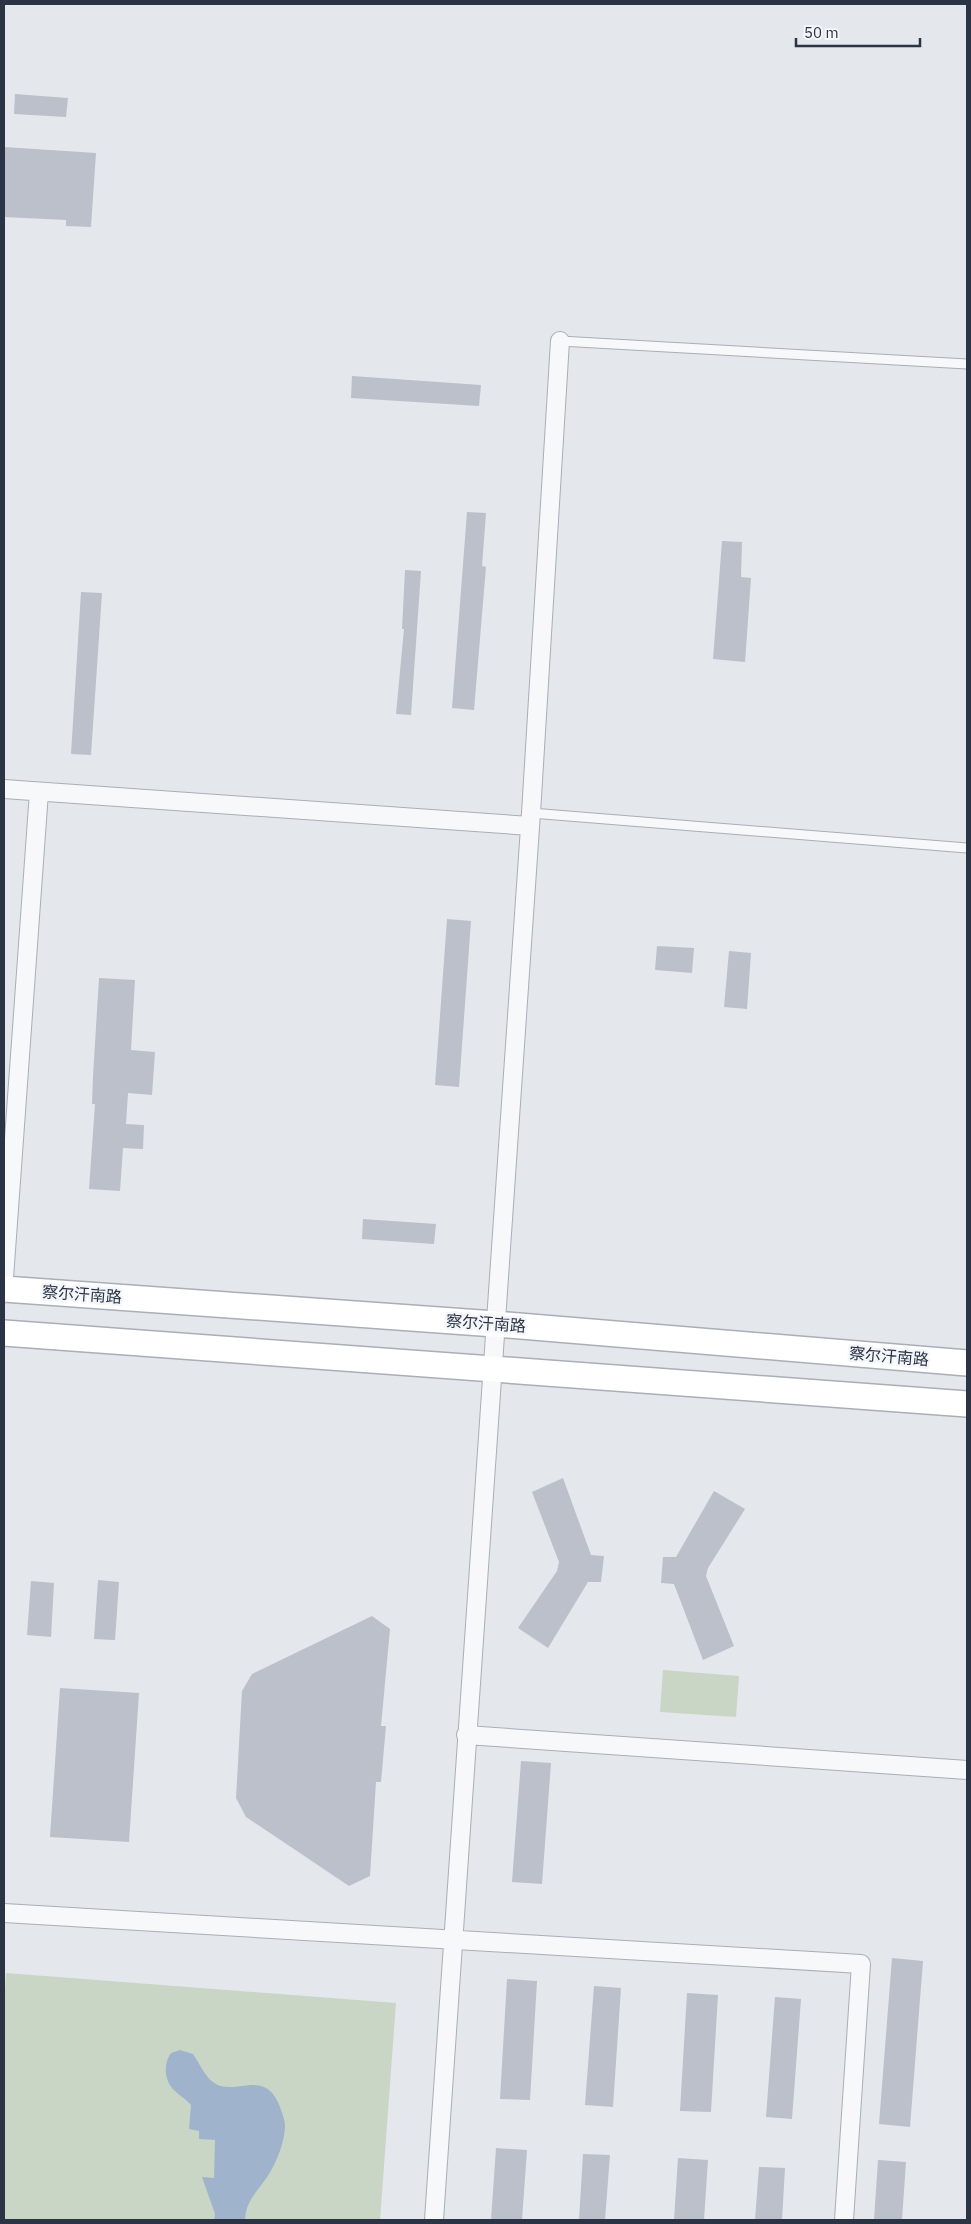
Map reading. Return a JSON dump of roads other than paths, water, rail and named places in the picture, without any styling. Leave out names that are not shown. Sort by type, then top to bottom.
[{"type":"main road","name":"察尔汗南路","points":[[4,1288],[495,1324],[967,1363]]},
{"type":"main road","points":[[4,1333],[967,1404]]},
{"type":"street","points":[[434,2220],[530,819],[560,341]]},
{"type":"street","points":[[4,789],[530,819]]},
{"type":"street","points":[[4,1278],[39,792]]},
{"type":"street","points":[[466,1735],[967,1770]]},
{"type":"street","points":[[4,1913],[452,1938],[861,1964],[844,2220]]},
{"type":"lane","points":[[560,341],[967,364]]},
{"type":"lane","points":[[530,819],[967,848]]},
{"type":"water","points":[[180,2050],[193,2054],[207,2076],[216,2084],[231,2087],[258,2085],[264,2087],[274,2095],[280,2107],[284,2119],[285,2132],[279,2154],[265,2180],[249,2203],[245,2220],[214,2220],[215,2214],[202,2177],[214,2178],[215,2140],[199,2139],[199,2131],[189,2129],[191,2105],[171,2087],[166,2072],[168,2057],[171,2053]]}]
